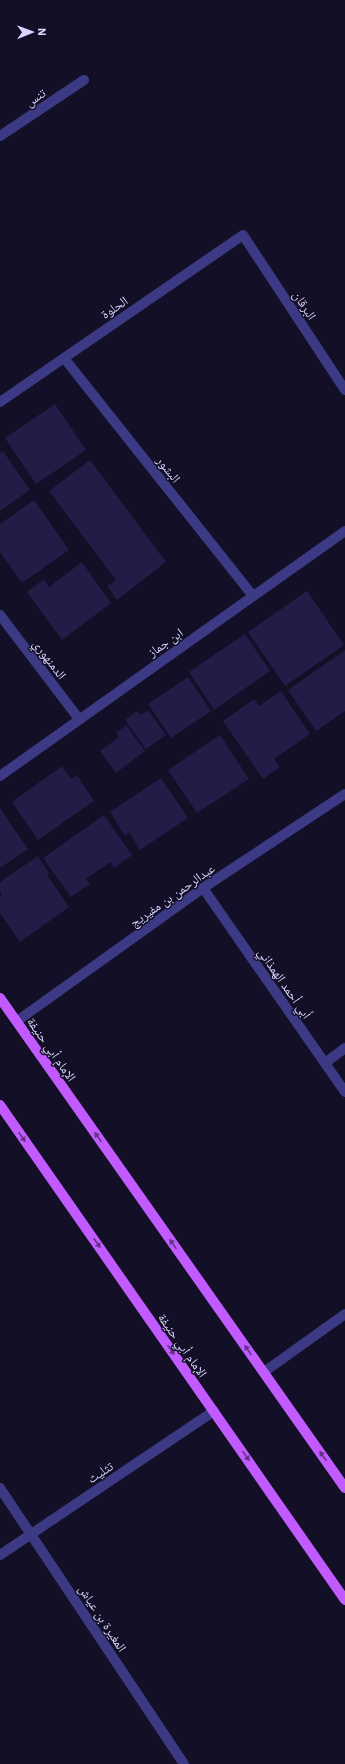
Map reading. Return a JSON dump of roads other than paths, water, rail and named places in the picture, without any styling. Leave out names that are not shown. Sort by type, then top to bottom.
[{"type":"main road","name":"الإمام أبي حنيفة","points":[[0,998],[345,1488]]},
{"type":"main road","name":"الإمام أبي حنيفة","points":[[0,1105],[345,1600]]},
{"type":"street","name":"تنس","points":[[0,136],[84,80]]},
{"type":"street","name":"الحلوة","points":[[0,402],[243,235]]},
{"type":"street","name":"البرقان","points":[[243,235],[345,390]]},
{"type":"street","name":"البشور","points":[[64,358],[253,596]]},
{"type":"street","name":"ابن جماز","points":[[0,776],[345,531]]},
{"type":"street","name":"الدمنهوري","points":[[0,615],[79,719]]},
{"type":"street","name":"عبدالرحمن بن مفيريج","points":[[17,1021],[203,888],[345,794]]},
{"type":"street","name":"أبي أحمد الهمذاني","points":[[203,888],[345,1092]]},
{"type":"street","points":[[324,1063],[345,1048]]},
{"type":"street","points":[[264,1372],[345,1314]]},
{"type":"street","name":"تثليث","points":[[0,1555],[214,1411]]},
{"type":"street","name":"المغيرة بن عياش","points":[[0,1488],[184,1764]]}]
